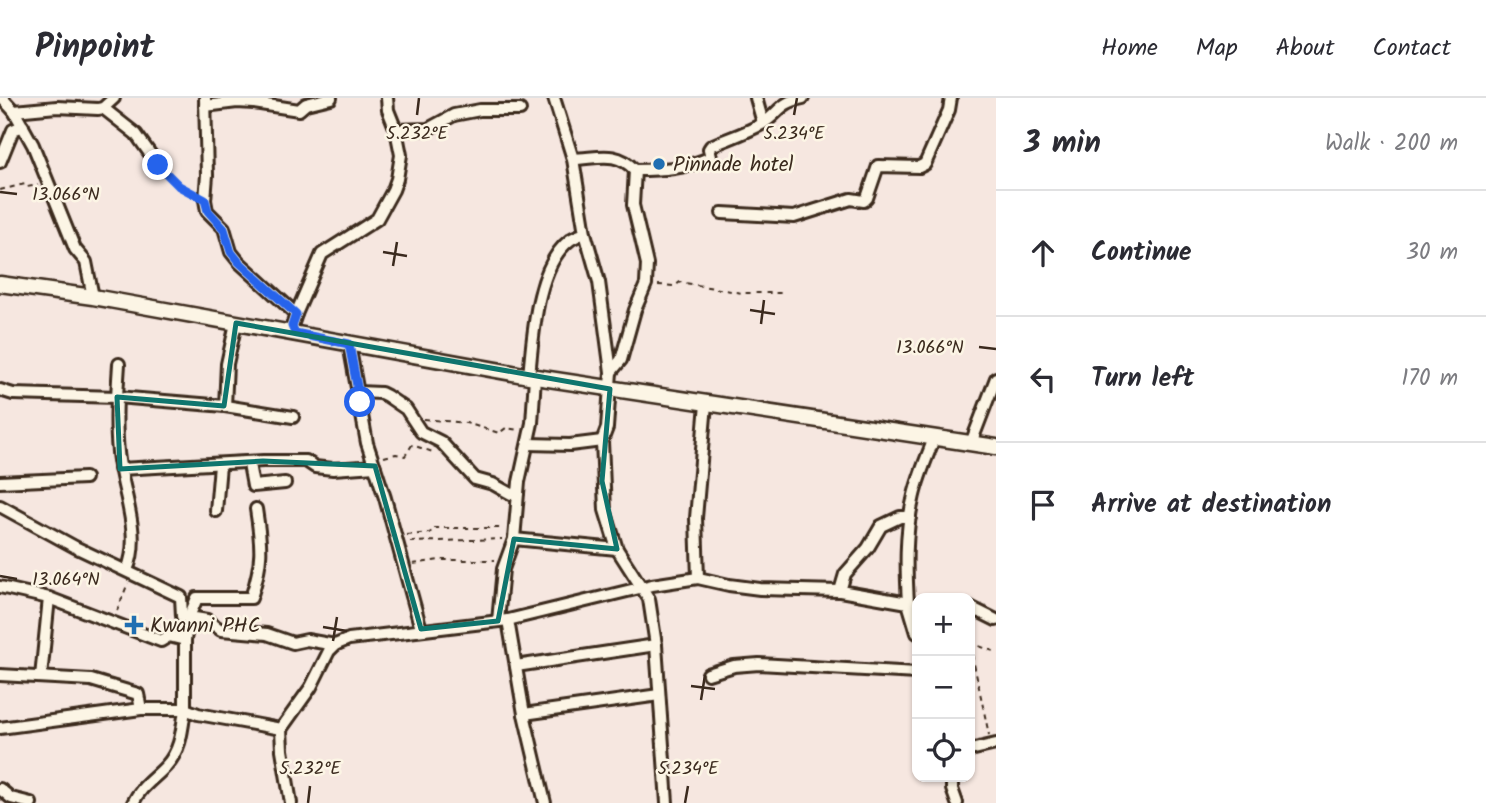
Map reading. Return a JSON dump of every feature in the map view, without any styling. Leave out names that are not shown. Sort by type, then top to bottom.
[{"type":"street","points":[[103,108],[114,98]]},
{"type":"street","points":[[296,314],[239,262],[231,252],[224,229],[208,211],[205,200],[205,102],[245,102],[299,110],[306,104],[331,98]]},
{"type":"street","points":[[295,333],[292,326],[296,314],[322,254],[377,219],[385,208],[399,170],[401,155],[387,98]]},
{"type":"street","points":[[554,98],[573,159],[585,233],[599,282],[611,372],[607,428],[602,441],[605,510],[617,549],[649,599],[656,645],[667,803]]},
{"type":"street","points":[[757,98],[763,123]]},
{"type":"street","points":[[573,159],[617,156],[635,170],[670,169],[697,164],[711,157],[711,146],[763,123],[778,108],[792,100],[803,98]]},
{"type":"street","points":[[722,213],[794,217],[851,200],[864,201],[878,166],[919,167],[925,164],[949,110],[951,98]]},
{"type":"street","points":[[2,100],[14,111],[23,126],[75,249],[86,262],[93,297]]},
{"type":"street","points":[[14,111],[57,107],[103,108],[136,134],[158,165]]},
{"type":"street","points":[[396,130],[428,129],[454,115],[480,110],[520,110]]},
{"type":"street","points":[[0,162],[13,130],[23,126]]},
{"type":"street","points":[[611,372],[621,360],[635,310],[646,284],[647,264],[633,205],[635,170]]},
{"type":"street","points":[[545,803],[524,714],[516,666],[503,620],[506,561],[514,539],[518,493],[530,432],[536,312],[548,272],[569,241],[585,233]]},
{"type":"street","points":[[0,284],[93,297],[610,390],[996,447]]},
{"type":"street","points":[[225,406],[227,364],[236,323]]},
{"type":"street","points":[[349,344],[362,422],[421,629]]},
{"type":"street","points":[[119,364],[117,450],[134,541],[129,571]]},
{"type":"street","points":[[971,443],[996,378]]},
{"type":"street","points":[[0,390],[13,394],[117,397],[225,406],[293,417]]},
{"type":"street","points":[[358,392],[381,393],[387,396],[406,409],[421,432],[441,442],[475,479],[493,484],[510,494],[518,493]]},
{"type":"street","points":[[698,578],[696,517],[706,404]]},
{"type":"street","points":[[291,803],[281,729],[292,718],[329,651],[349,639],[503,620],[698,578],[760,589],[840,591],[912,604],[906,571],[910,517],[916,486],[934,438]]},
{"type":"street","points":[[528,444],[570,445],[602,441]]},
{"type":"street","points":[[120,469],[306,461],[315,467],[333,468],[374,463]]},
{"type":"street","points":[[249,464],[253,486],[285,483]]},
{"type":"street","points":[[216,511],[220,465]]},
{"type":"street","points":[[0,482],[85,478]]},
{"type":"street","points":[[0,506],[75,547],[181,597],[182,616],[207,620],[222,630],[267,634],[293,643],[307,640],[335,645]]},
{"type":"street","points":[[133,803],[144,786],[164,769],[176,752],[185,709],[185,640],[189,617],[197,598],[251,598],[260,573],[262,557],[256,509]]},
{"type":"street","points":[[840,591],[845,574],[869,548],[881,526],[900,517],[910,517]]},
{"type":"street","points":[[514,539],[617,549]]},
{"type":"street","points":[[0,587],[49,598],[161,641],[169,636],[185,640]]},
{"type":"street","points":[[41,677],[49,598]]},
{"type":"street","points":[[975,610],[996,620]]},
{"type":"street","points":[[516,666],[656,645]]},
{"type":"street","points":[[708,674],[734,666],[759,664],[912,673]]},
{"type":"street","points":[[0,675],[91,680],[138,694],[141,709]]},
{"type":"street","points":[[524,714],[659,695]]},
{"type":"street","points":[[0,728],[141,709],[185,709],[198,714],[281,729]]},
{"type":"street","points":[[975,749],[994,745]]},
{"type":"street","points":[[951,782],[957,803]]},
{"type":"street","points":[[0,789],[12,801],[31,803]]},
{"type":"path","points":[[158,165],[179,186],[205,200]]},
{"type":"path","points":[[0,191],[25,184],[27,187],[49,183]]},
{"type":"path","points":[[646,284],[675,286],[680,282],[742,293],[782,293]]},
{"type":"path","points":[[415,425],[426,418],[466,423],[499,433],[506,428],[530,432]]},
{"type":"path","points":[[374,463],[396,454],[405,456],[412,445],[433,452]]},
{"type":"path","points":[[396,540],[430,533],[433,528],[500,529],[514,525]]},
{"type":"path","points":[[396,540],[514,539]]},
{"type":"path","points":[[402,565],[440,559],[506,561]]},
{"type":"path","points":[[113,624],[129,571]]},
{"type":"path","points":[[975,646],[996,652]]},
{"type":"path","points":[[973,656],[994,745]]},
{"type":"highlighted area","points":[[236,323],[610,389],[602,481],[617,549],[514,539],[498,621],[421,629],[375,466],[263,461],[120,469],[117,397],[224,406]]},
{"type":"place","name":"Pinnade hotel","points":[[659,164]]},
{"type":"place","name":"Kwanni PHC","points":[[134,625]]},
{"type":"route","points":[[158,165],[179,186],[205,200],[208,211],[224,229],[231,252],[296,314],[292,326],[295,333],[349,344],[360,402]]}]
